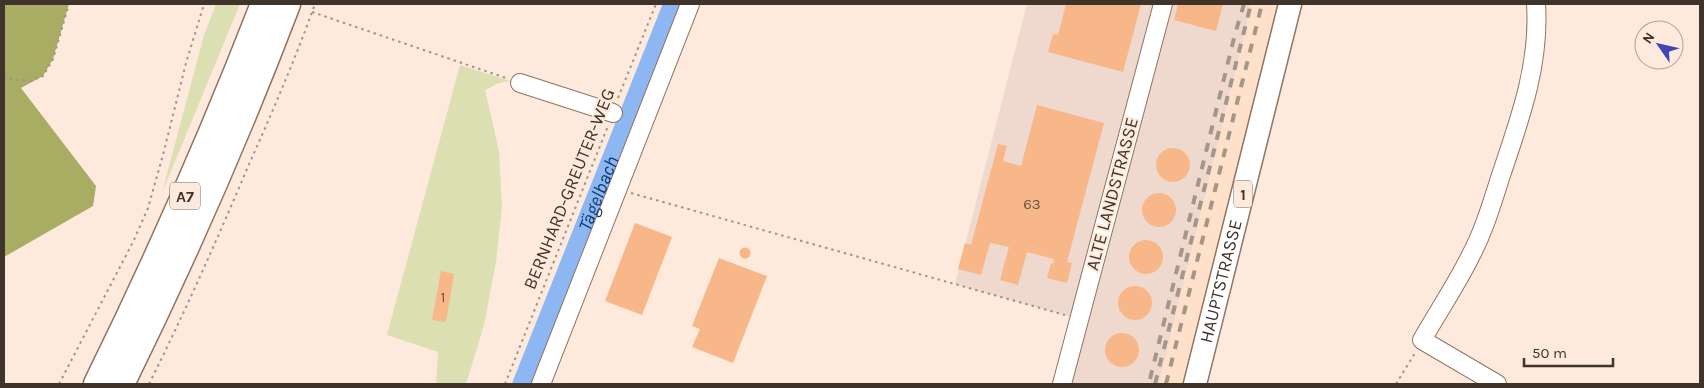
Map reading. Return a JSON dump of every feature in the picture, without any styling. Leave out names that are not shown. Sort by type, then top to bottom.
[{"type":"highway","name":"A7","points":[[97,384],[190,186],[264,4]]},
{"type":"highway","name":"A7","points":[[121,384],[164,296],[210,193],[287,4]]},
{"type":"main road","name":"HAUPTSTRASSE","points":[[1195,384],[1290,4]]},
{"type":"street","points":[[542,384],[616,189],[690,4]]},
{"type":"street","name":"ALTE LANDSTRASSE","points":[[1062,384],[1163,4]]},
{"type":"street","points":[[1497,384],[1422,340],[1471,256],[1487,217],[1516,132],[1532,72],[1537,37],[1536,4]]},
{"type":"street","points":[[520,83],[613,113]]},
{"type":"path","points":[[4,76],[9,79],[30,81],[43,76],[53,59],[69,4]]},
{"type":"path","points":[[59,384],[134,240],[148,208],[186,62],[204,4]]},
{"type":"path","points":[[149,384],[225,220],[276,102],[315,4]]},
{"type":"path","name":"BERNHARD-GREUTER-WEG","points":[[505,384],[656,4]]},
{"type":"path","points":[[312,12],[520,83]]},
{"type":"path","points":[[616,189],[1079,319]]},
{"type":"path","points":[[1396,384],[1422,340]]},
{"type":"shaded area","points":[[1027,4],[1252,4],[1159,384],[1062,384],[1079,319],[955,284]]},
{"type":"shaded area","points":[[1252,4],[1278,4],[1184,384],[1159,384]]},
{"type":"green space","points":[[4,4],[69,4],[53,59],[43,76],[21,88],[96,186],[93,206],[4,257]]},
{"type":"green space","points":[[216,4],[240,4],[162,193],[204,35]]},
{"type":"green space","points":[[460,65],[510,81],[499,83],[485,90],[499,151],[502,207],[496,262],[484,325],[466,384],[436,384],[438,352],[387,335]]},
{"type":"building","points":[[1066,4],[1141,4],[1123,72],[1048,52],[1053,34],[1058,35]]},
{"type":"building","points":[[1178,4],[1223,4],[1216,31],[1174,20]]},
{"type":"building","points":[[1037,105],[1104,123],[1067,262],[1072,263],[1067,283],[1047,278],[1054,259],[1027,252],[1018,285],[1000,280],[1009,247],[990,243],[981,275],[958,269],[965,243],[971,245],[998,144],[1007,146],[1003,161],[1021,166]]},
{"type":"building","points":[[1173,148],[1185,153],[1190,165],[1185,177],[1173,182],[1161,177],[1156,165],[1161,153]]},
{"type":"building","points":[[1159,193],[1171,198],[1176,210],[1171,222],[1159,227],[1147,222],[1142,210],[1147,198]]},
{"type":"building","points":[[635,223],[672,237],[642,315],[605,301]]},
{"type":"building","points":[[1146,240],[1158,245],[1163,257],[1158,269],[1146,274],[1134,269],[1129,257],[1134,245]]},
{"type":"building","points":[[745,247],[751,253],[745,259],[739,253]]},
{"type":"building","points":[[719,258],[767,276],[733,363],[692,347],[700,329],[692,326]]},
{"type":"building","points":[[441,271],[454,274],[446,322],[432,320]]},
{"type":"building","points":[[1135,286],[1147,291],[1152,303],[1147,315],[1135,320],[1123,315],[1118,303],[1123,291]]},
{"type":"building","points":[[1122,333],[1134,338],[1139,350],[1134,362],[1122,367],[1110,362],[1105,350],[1110,338]]},
{"type":"waterway","name":"Tägelbach","points":[[523,384],[674,4]]},
{"type":"railway","points":[[1150,379],[1244,4]]},
{"type":"railway","points":[[1155,384],[1251,4]]},
{"type":"railway","points":[[1166,384],[1262,4]]}]
